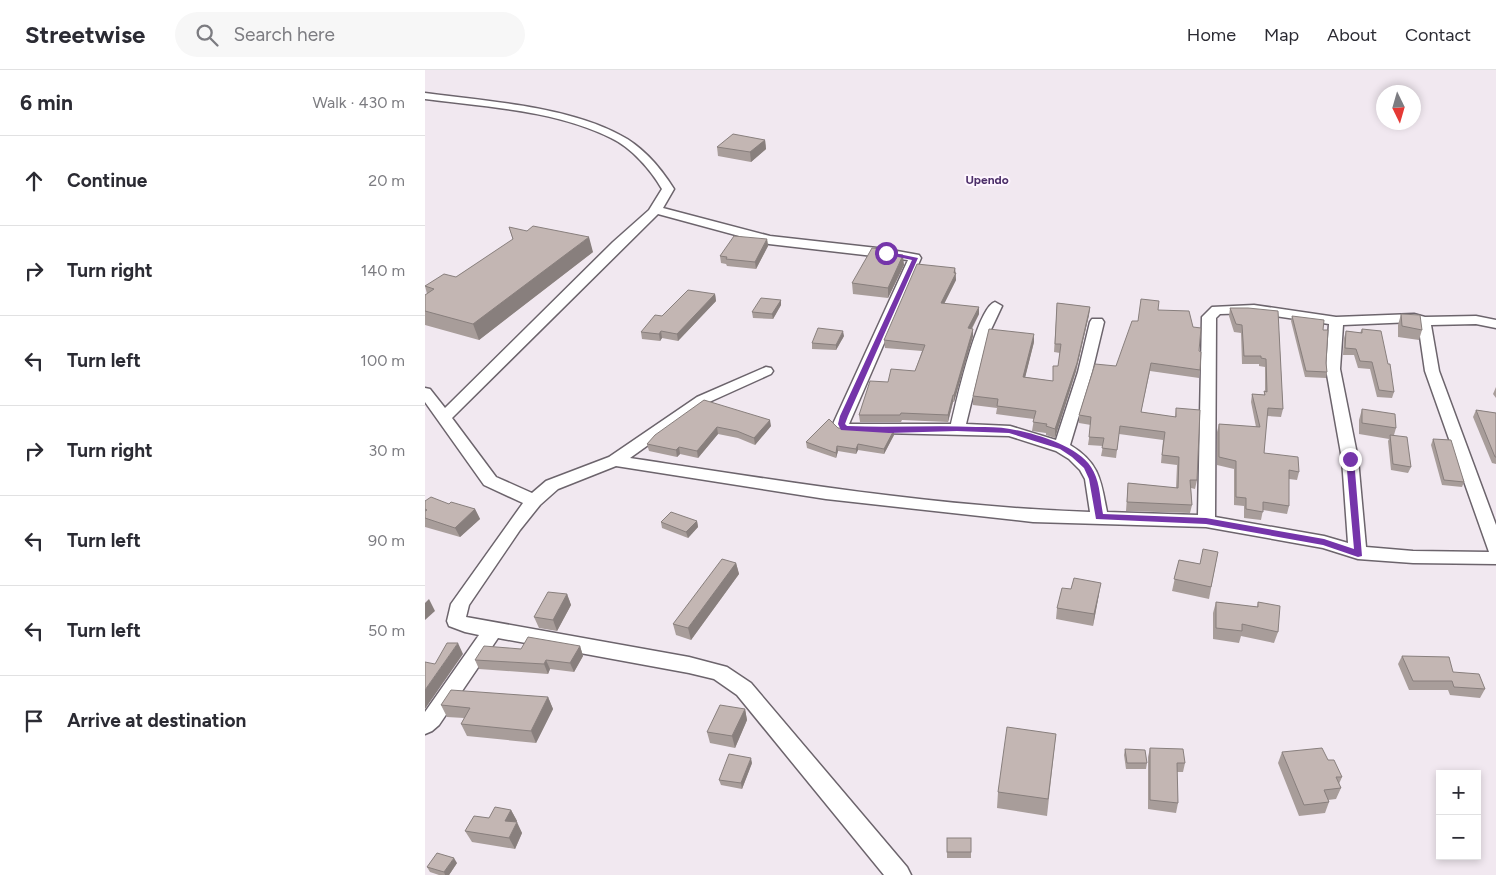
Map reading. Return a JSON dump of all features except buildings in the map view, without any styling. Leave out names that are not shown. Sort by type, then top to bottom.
[{"type":"street","points":[[425,96],[566,118],[616,137],[650,166],[668,190],[666,197],[654,210],[621,240],[496,368],[444,418]]},
{"type":"street","points":[[654,210],[769,240],[915,258],[841,424],[844,429],[1010,431],[1063,447],[1075,455],[1087,467],[1093,479],[1099,517]]},
{"type":"street","points":[[957,429],[980,338],[995,306]]},
{"type":"street","points":[[1206,521],[1209,317],[1217,310],[1254,309],[1335,320],[1414,318],[1424,321],[1476,320],[1496,324]]},
{"type":"street","points":[[1335,320],[1333,369],[1350,459],[1358,553]]},
{"type":"street","points":[[1424,321],[1431,371],[1496,549]]},
{"type":"street","points":[[1063,447],[1085,372],[1097,322]]},
{"type":"street","points":[[766,371],[702,400],[615,461],[552,485],[533,501],[514,526],[460,604],[456,621],[465,625],[689,665],[720,673],[744,689],[899,875]]},
{"type":"street","points":[[425,392],[490,481],[533,501]]},
{"type":"street","points":[[615,461],[826,493],[1033,516],[1206,521],[1324,542],[1358,553],[1413,557],[1496,558]]},
{"type":"street","points":[[425,724],[432,720],[494,629]]},
{"type":"district","name":"Upendo","points":[[987,180]]},
{"type":"route","points":[[886,253],[915,258],[902,292],[844,416],[841,424],[844,429],[1010,431],[1063,447],[1075,455],[1087,467],[1093,479],[1099,517],[1206,521],[1324,542],[1358,553],[1350,459]]}]
